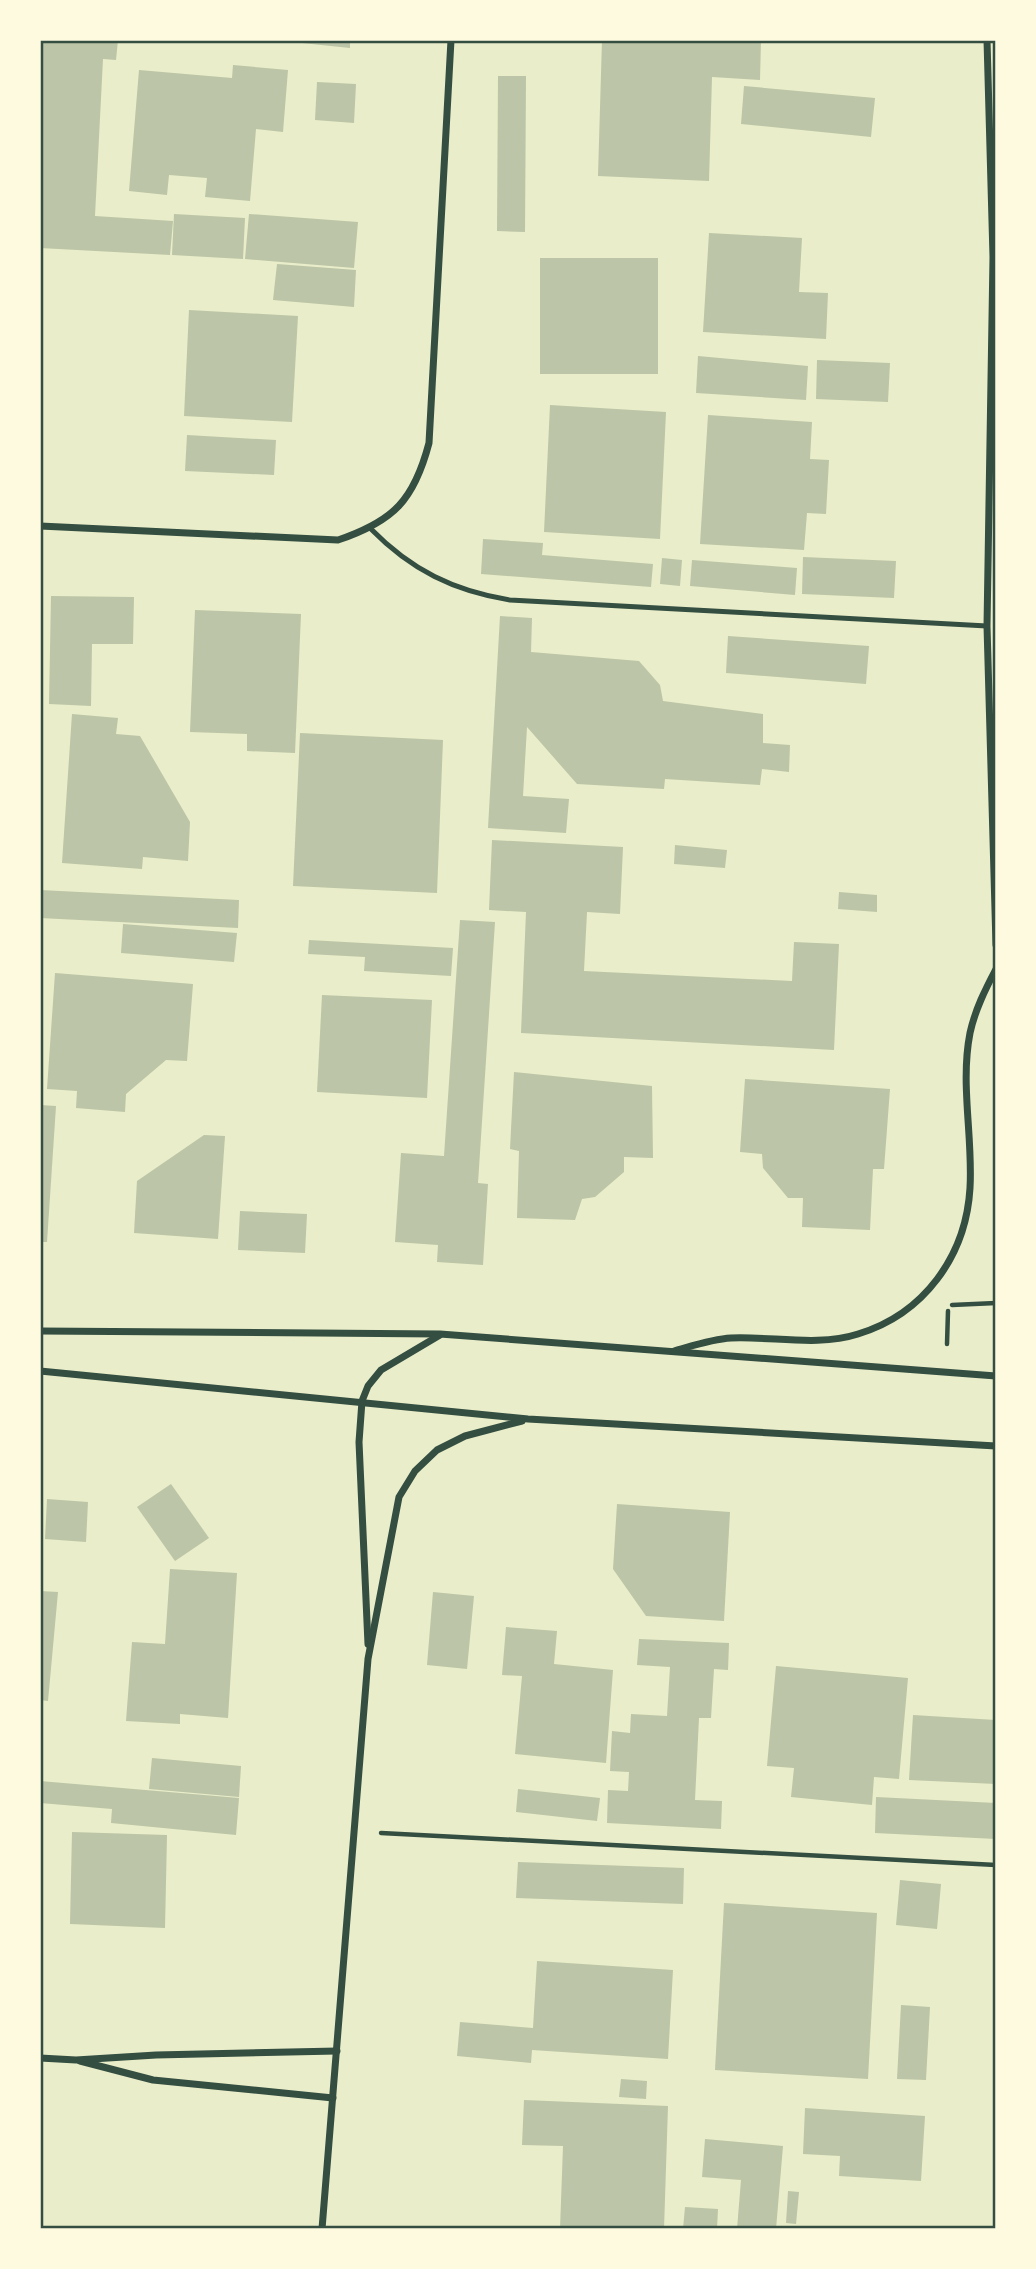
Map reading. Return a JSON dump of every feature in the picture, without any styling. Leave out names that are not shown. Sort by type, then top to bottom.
[{"type":"street","points":[[40,526],[302,541],[338,540],[372,529],[400,508],[420,478],[429,443],[451,40]]},
{"type":"street","points":[[988,40],[993,257],[987,626],[996,945]]},
{"type":"street","points":[[663,1353],[729,1338],[815,1340],[855,1336],[883,1326],[909,1309],[932,1289],[951,1260],[964,1228],[970,1188],[967,1069],[970,1034],[980,999],[996,969]]},
{"type":"street","points":[[40,1331],[440,1334],[663,1353],[996,1376]]},
{"type":"street","points":[[369,1658],[359,1442],[362,1401],[368,1386],[381,1370],[440,1334]]},
{"type":"street","points":[[40,1371],[528,1419],[996,1446]]},
{"type":"street","points":[[322,2229],[369,1658],[399,1497],[415,1471],[437,1450],[465,1436],[528,1419]]},
{"type":"street","points":[[40,2058],[76,2060],[156,2055],[337,2051]]},
{"type":"street","points":[[76,2060],[101,2069],[153,2080],[333,2098]]},
{"type":"lane","points":[[372,529],[394,552],[420,571],[479,595],[510,600],[987,626]]},
{"type":"path","points":[[948,1305],[996,1303]]},
{"type":"path","points":[[354,1831],[996,1865]]},
{"type":"building","points":[[40,40],[118,40],[116,60],[103,59],[95,216],[173,221],[170,255],[40,248]]},
{"type":"building","points":[[303,40],[350,40],[350,48],[302,43]]},
{"type":"building","points":[[602,40],[761,40],[760,80],[712,77],[709,181],[598,176]]},
{"type":"building","points":[[233,65],[288,70],[283,132],[256,129],[250,201],[205,197],[207,178],[169,175],[167,195],[129,191],[139,70],[232,78]]},
{"type":"building","points":[[498,76],[526,76],[525,232],[497,231]]},
{"type":"building","points":[[317,82],[356,84],[354,123],[315,120]]},
{"type":"building","points":[[744,86],[875,98],[871,137],[741,124]]},
{"type":"building","points":[[174,214],[245,218],[243,259],[172,255]]},
{"type":"building","points":[[249,214],[358,222],[354,268],[245,259]]},
{"type":"building","points":[[709,233],[802,238],[799,292],[828,293],[826,339],[703,332]]},
{"type":"building","points":[[540,258],[658,258],[658,374],[540,374]]},
{"type":"building","points":[[277,264],[356,270],[354,307],[273,300]]},
{"type":"building","points":[[189,310],[298,316],[292,422],[184,416]]},
{"type":"building","points":[[698,356],[808,366],[806,400],[696,393]]},
{"type":"building","points":[[817,360],[890,363],[888,402],[816,399]]},
{"type":"building","points":[[550,405],[666,412],[660,539],[544,532]]},
{"type":"building","points":[[708,415],[812,422],[810,459],[829,460],[826,514],[807,513],[804,550],[700,544]]},
{"type":"building","points":[[187,435],[276,440],[274,475],[185,471]]},
{"type":"building","points":[[483,539],[543,543],[542,555],[653,564],[651,587],[481,574]]},
{"type":"building","points":[[803,557],[896,561],[894,598],[802,594]]},
{"type":"building","points":[[662,558],[682,560],[680,586],[660,584]]},
{"type":"building","points":[[692,560],[797,568],[795,595],[690,586]]},
{"type":"building","points":[[51,596],[134,597],[133,644],[92,644],[91,706],[49,704]]},
{"type":"building","points":[[195,610],[301,614],[295,753],[247,751],[247,734],[190,732]]},
{"type":"building","points":[[500,616],[532,618],[531,652],[639,661],[660,685],[663,701],[763,714],[763,743],[790,745],[789,772],[762,769],[760,785],[665,779],[664,789],[577,784],[527,727],[523,796],[569,799],[566,833],[488,828]]},
{"type":"building","points":[[728,636],[869,646],[866,684],[726,673]]},
{"type":"building","points":[[72,714],[118,718],[116,734],[140,736],[190,822],[188,861],[143,857],[142,869],[62,863]]},
{"type":"building","points":[[300,733],[443,740],[437,893],[293,886]]},
{"type":"building","points":[[492,840],[623,847],[620,914],[587,912],[584,971],[792,981],[794,942],[839,944],[834,1050],[521,1033],[526,912],[489,910]]},
{"type":"building","points":[[675,845],[727,850],[725,868],[674,864]]},
{"type":"building","points":[[40,890],[239,900],[238,928],[40,918]]},
{"type":"building","points":[[839,892],[877,895],[877,912],[838,909]]},
{"type":"building","points":[[460,920],[495,922],[478,1183],[488,1184],[483,1265],[437,1262],[438,1245],[395,1242],[401,1153],[444,1156]]},
{"type":"building","points":[[123,924],[237,933],[234,962],[121,953]]},
{"type":"building","points":[[309,940],[453,948],[451,976],[364,971],[365,957],[308,954]]},
{"type":"building","points":[[55,973],[193,984],[187,1061],[166,1060],[126,1094],[125,1112],[76,1108],[77,1091],[47,1089]]},
{"type":"building","points":[[322,995],[432,1000],[427,1098],[317,1092]]},
{"type":"building","points":[[514,1072],[652,1086],[653,1158],[624,1157],[624,1172],[595,1197],[582,1199],[575,1220],[517,1218],[519,1151],[510,1149]]},
{"type":"building","points":[[745,1079],[890,1089],[884,1169],[873,1169],[870,1230],[802,1227],[803,1198],[788,1198],[763,1168],[762,1154],[740,1152]]},
{"type":"building","points":[[40,1105],[56,1106],[47,1242],[40,1242]]},
{"type":"building","points":[[204,1135],[225,1136],[218,1239],[134,1233],[137,1181]]},
{"type":"building","points":[[240,1211],[307,1214],[305,1253],[238,1250]]},
{"type":"building","points":[[171,1484],[209,1538],[175,1561],[137,1507]]},
{"type":"building","points":[[47,1499],[88,1502],[86,1542],[45,1539]]},
{"type":"building","points":[[617,1504],[730,1512],[724,1621],[646,1616],[613,1569]]},
{"type":"building","points":[[170,1569],[237,1573],[228,1718],[180,1714],[180,1724],[126,1721],[132,1642],[165,1644]]},
{"type":"building","points":[[40,1591],[58,1592],[48,1701],[40,1700]]},
{"type":"building","points":[[433,1592],[474,1596],[467,1669],[427,1665]]},
{"type":"building","points":[[506,1627],[557,1631],[554,1664],[613,1670],[606,1763],[515,1754],[522,1676],[502,1675]]},
{"type":"building","points":[[639,1639],[729,1643],[728,1670],[714,1669],[711,1718],[699,1718],[695,1800],[722,1801],[721,1829],[607,1823],[608,1790],[628,1791],[629,1772],[610,1771],[612,1731],[630,1733],[631,1714],[667,1716],[670,1667],[637,1665]]},
{"type":"building","points":[[776,1666],[908,1678],[899,1779],[874,1777],[872,1805],[791,1797],[794,1768],[767,1766]]},
{"type":"building","points":[[913,1715],[996,1720],[996,1784],[909,1780]]},
{"type":"building","points":[[152,1758],[241,1766],[239,1797],[149,1789]]},
{"type":"building","points":[[40,1781],[239,1798],[236,1835],[111,1823],[112,1809],[40,1803]]},
{"type":"building","points":[[518,1789],[600,1798],[597,1821],[516,1812]]},
{"type":"building","points":[[876,1797],[996,1803],[996,1839],[875,1833]]},
{"type":"building","points":[[72,1832],[167,1835],[165,1928],[70,1924]]},
{"type":"building","points":[[518,1862],[684,1868],[683,1904],[516,1898]]},
{"type":"building","points":[[900,1880],[941,1884],[937,1929],[896,1925]]},
{"type":"building","points":[[724,1903],[877,1913],[868,2079],[715,2070]]},
{"type":"building","points":[[537,1961],[673,1970],[668,2059],[532,2050],[531,2063],[457,2056],[460,2022],[533,2028]]},
{"type":"building","points":[[901,2005],[930,2007],[926,2080],[897,2079]]},
{"type":"building","points":[[621,2079],[647,2081],[646,2099],[619,2097]]},
{"type":"building","points":[[524,2100],[668,2106],[664,2229],[560,2229],[563,2146],[522,2145]]},
{"type":"building","points":[[805,2108],[925,2116],[921,2181],[839,2176],[840,2156],[803,2154]]},
{"type":"building","points":[[705,2139],[783,2146],[776,2229],[737,2229],[741,2180],[702,2177]]},
{"type":"building","points":[[788,2191],[799,2192],[796,2224],[786,2223]]},
{"type":"building","points":[[685,2207],[718,2209],[717,2229],[683,2229]]}]
